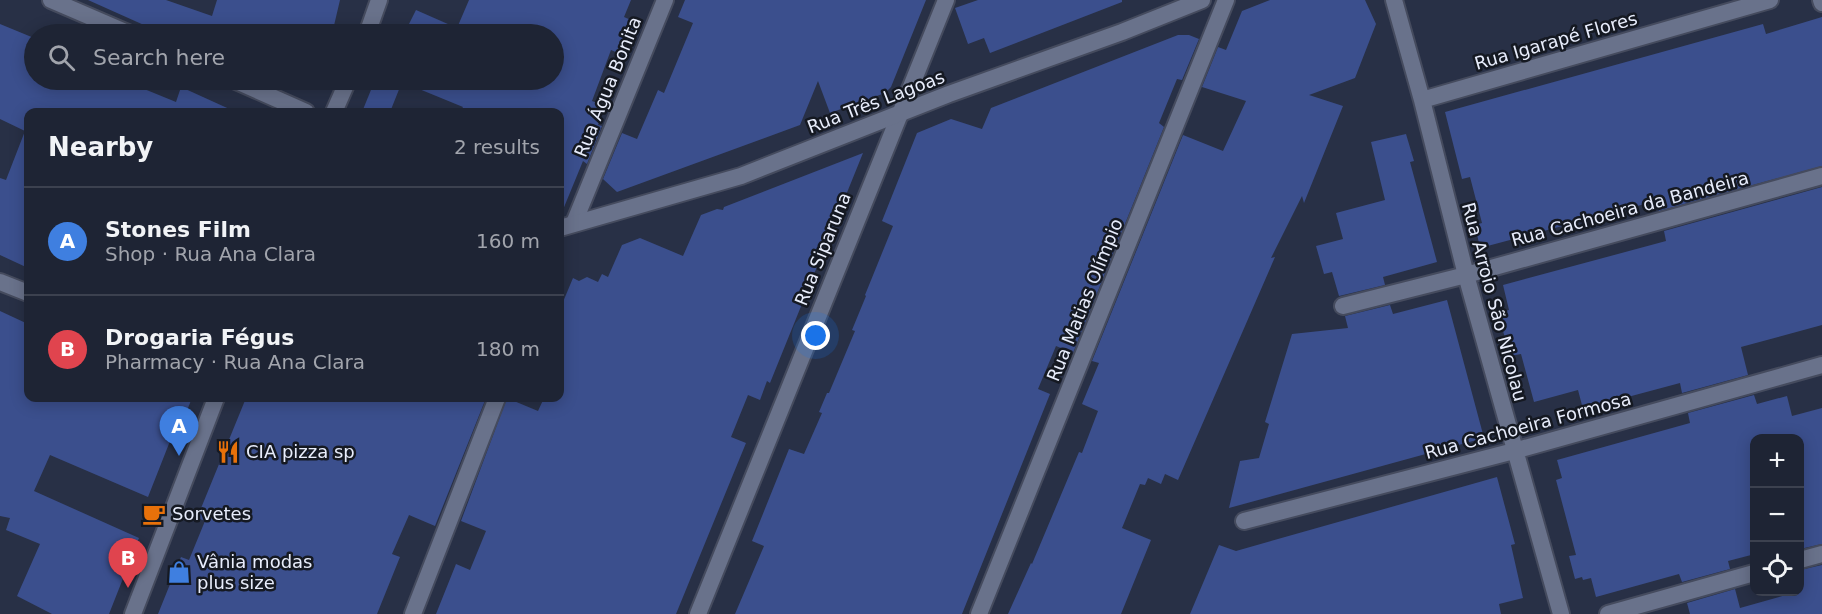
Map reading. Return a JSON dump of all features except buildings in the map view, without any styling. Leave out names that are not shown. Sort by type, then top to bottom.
[{"type":"street","points":[[51,0],[107,24]]},
{"type":"street","points":[[371,24],[379,0]]},
{"type":"street","name":"Rua Água Bonita","points":[[564,229],[665,0]]},
{"type":"street","name":"Rua Siparuna","points":[[698,614],[898,114],[946,0]]},
{"type":"street","name":"Rua Três Lagoas","points":[[564,229],[741,176],[898,114],[1202,0]]},
{"type":"street","name":"Rua Matias Olímpio","points":[[979,614],[1226,0]]},
{"type":"street","name":"Rua Arroio São Nicolau","points":[[1394,0],[1466,275],[1561,614]]},
{"type":"street","name":"Rua Igarapé Flores","points":[[1422,100],[1770,0]]},
{"type":"street","points":[[256,90],[297,108]]},
{"type":"street","points":[[336,108],[344,90]]},
{"type":"street","name":"Rua Cachoeira da Bandeira","points":[[1343,306],[1466,275],[1822,176]]},
{"type":"street","points":[[0,282],[24,291]]},
{"type":"street","name":"Rua Cachoeira Formosa","points":[[1244,521],[1514,451],[1822,365]]},
{"type":"street","points":[[133,614],[214,402]]},
{"type":"street","points":[[413,614],[495,402]]},
{"type":"street","points":[[1804,560],[1822,554]]},
{"type":"street","points":[[1608,614],[1750,574]]},
{"type":"place","name":"CIA pizza sp","points":[[228,452]]},
{"type":"place","name":"Stones Film","points":[[179,456]]},
{"type":"place","name":"Sorvetes","points":[[154,514]]},
{"type":"place","name":"Vânia modas plus size","points":[[179,572]]},
{"type":"place","name":"Drogaria Fégus","points":[[128,588]]}]
